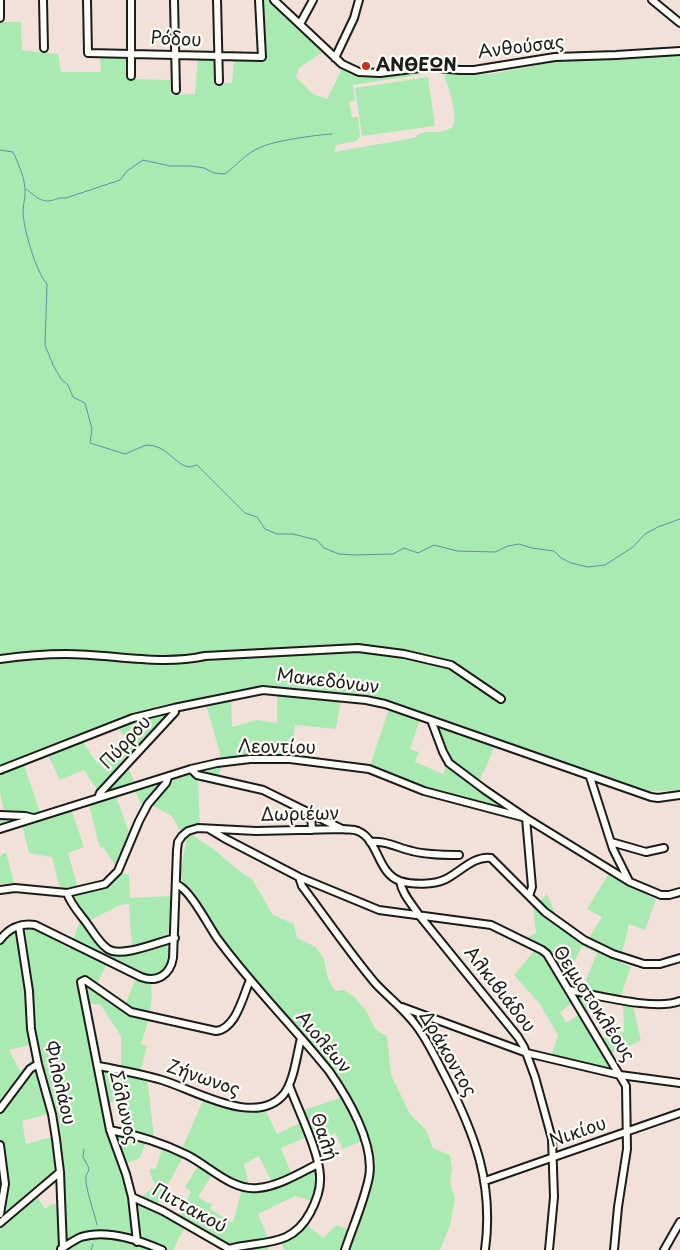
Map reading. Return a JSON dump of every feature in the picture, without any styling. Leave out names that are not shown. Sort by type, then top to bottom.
[{"type":"street","points":[[0,0],[0,18]]},
{"type":"street","points":[[44,0],[44,48]]},
{"type":"street","name":"Ρόδου","points":[[88,0],[88,53],[262,58],[259,0]]},
{"type":"street","points":[[131,0],[131,76]]},
{"type":"street","points":[[174,0],[176,90]]},
{"type":"street","points":[[217,0],[219,81]]},
{"type":"street","name":"Ανθούσας","points":[[274,0],[335,58],[349,69],[366,73],[427,67],[474,70],[555,57],[680,51]]},
{"type":"street","points":[[300,24],[312,0]]},
{"type":"street","points":[[335,58],[354,18],[359,0]]},
{"type":"street","points":[[652,0],[680,23]]},
{"type":"street","points":[[0,659],[65,654],[185,660],[205,656],[358,648],[404,654],[451,665],[501,699]]},
{"type":"street","name":"Μακεδόνων","points":[[0,770],[133,718],[264,690],[376,701],[651,798],[680,795]]},
{"type":"street","name":"Πύρρου","points":[[98,798],[100,793],[175,712],[174,708]]},
{"type":"street","name":"Λεοντίου","points":[[431,720],[449,763],[526,818],[630,882],[661,895],[680,892]]},
{"type":"street","name":"Λεοντίου","points":[[0,829],[191,769],[217,763],[260,759],[290,759],[369,770],[424,791],[526,818]]},
{"type":"street","points":[[191,769],[197,776],[263,790],[343,829]]},
{"type":"street","points":[[0,890],[15,888],[67,893],[105,884],[118,871],[148,804],[166,783],[168,777]]},
{"type":"street","points":[[590,777],[615,855],[630,882]]},
{"type":"street","points":[[311,813],[312,830]]},
{"type":"street","points":[[0,815],[33,818]]},
{"type":"street","points":[[526,818],[532,888],[529,896]]},
{"type":"street","name":"Δωριέων","points":[[19,926],[30,925],[40,927],[141,977],[151,980],[162,977],[169,970],[173,958],[177,850],[180,839],[191,829],[208,828],[256,831],[343,829],[360,832],[370,842],[387,871],[400,881]]},
{"type":"street","name":"Θεμιστοκλέους","points":[[208,828],[231,842],[298,876],[379,910],[491,925],[505,930],[547,954],[626,1086],[628,1132],[614,1250]]},
{"type":"street","points":[[370,842],[379,841],[419,853],[458,855]]},
{"type":"street","points":[[611,842],[646,852],[664,848]]},
{"type":"street","points":[[400,881],[438,882],[475,862],[488,858],[495,860],[552,917],[584,940],[608,952],[649,964],[660,964],[680,958]]},
{"type":"street","name":"Δράκοντος","points":[[298,876],[302,886],[376,983],[401,1007],[416,1025],[455,1095],[469,1126],[485,1181],[488,1217],[485,1250]]},
{"type":"street","name":"Αλκιβιάδου","points":[[400,881],[401,888],[419,915],[518,1037],[527,1053],[544,1103],[552,1139],[554,1197],[549,1250]]},
{"type":"street","name":"Αιολέων","points":[[176,884],[186,891],[217,938],[250,980],[323,1063],[341,1088],[355,1116],[368,1150],[369,1178],[345,1250]]},
{"type":"street","points":[[67,893],[96,937],[104,946],[112,951],[127,951],[174,938]]},
{"type":"street","points":[[0,940],[11,929],[19,926]]},
{"type":"street","name":"Φιλολάου","points":[[19,926],[29,991],[32,1029],[38,1064],[52,1114],[60,1172],[61,1249]]},
{"type":"street","name":"Σόλωνος","points":[[137,1242],[132,1197],[110,1130],[81,985],[82,980],[85,980],[131,1012],[216,1031],[227,1028],[232,1022],[250,980]]},
{"type":"street","points":[[569,990],[650,1003],[680,1001]]},
{"type":"street","points":[[401,1007],[527,1053],[620,1075],[680,1083]]},
{"type":"street","points":[[289,1085],[301,1038]]},
{"type":"street","points":[[0,1109],[30,1069],[38,1064]]},
{"type":"street","name":"Ζήνωνος","points":[[98,1066],[161,1080],[244,1108],[262,1107],[272,1103],[283,1095],[289,1085]]},
{"type":"street","name":"Θαλή","points":[[230,1250],[277,1241],[290,1235],[301,1227],[312,1210],[318,1193],[320,1179],[318,1164],[289,1085]]},
{"type":"street","name":"Νικίου","points":[[485,1181],[680,1114]]},
{"type":"street","points":[[110,1130],[161,1143],[187,1155],[234,1183],[247,1188],[265,1187],[318,1164]]},
{"type":"street","points":[[0,1145],[5,1184],[0,1214]]},
{"type":"street","points":[[0,1223],[60,1172]]},
{"type":"street","name":"Πιττακού","points":[[132,1197],[163,1211],[230,1250]]},
{"type":"street","points":[[664,1250],[680,1222]]},
{"type":"street","points":[[61,1249],[80,1238],[95,1234],[118,1237],[162,1250]]},
{"type":"green space","points":[[261,0],[271,0],[324,51],[299,68],[296,77],[313,94],[327,99],[343,67],[354,73],[426,70],[426,72],[416,75],[353,85],[355,101],[349,102],[352,117],[358,117],[360,137],[356,141],[336,145],[334,152],[414,138],[423,133],[441,132],[453,127],[453,107],[444,73],[491,74],[565,60],[616,60],[680,54],[680,790],[650,791],[596,776],[496,742],[476,787],[511,811],[510,813],[446,795],[445,801],[413,792],[368,772],[391,703],[378,699],[342,694],[336,729],[295,725],[291,756],[278,756],[278,762],[249,761],[222,765],[218,777],[198,775],[200,830],[188,832],[252,879],[273,915],[294,924],[297,938],[316,947],[324,959],[328,979],[335,991],[344,990],[354,997],[365,1009],[376,1030],[387,1036],[391,1075],[410,1114],[426,1130],[433,1148],[450,1155],[452,1170],[450,1182],[455,1199],[450,1225],[440,1250],[284,1250],[282,1243],[300,1233],[307,1225],[323,1238],[336,1225],[354,1232],[370,1186],[373,1164],[372,1151],[369,1138],[343,1149],[335,1133],[315,1144],[311,1135],[281,1148],[293,1178],[317,1168],[317,1189],[312,1201],[295,1196],[258,1214],[268,1238],[268,1250],[231,1250],[187,1223],[173,1250],[0,1250],[0,1215],[6,1199],[7,1185],[5,1173],[0,1173],[0,943],[7,934],[15,930],[24,929],[34,930],[70,949],[83,912],[71,895],[109,883],[120,874],[129,874],[130,898],[171,896],[168,937],[132,947],[129,904],[120,905],[85,923],[104,948],[118,956],[169,945],[164,970],[150,978],[151,1003],[141,1044],[147,1046],[139,1076],[147,1078],[154,1137],[148,1136],[140,1158],[119,1167],[125,1179],[129,1202],[136,1201],[155,1186],[149,1170],[156,1168],[163,1147],[183,1157],[155,1209],[177,1219],[191,1192],[185,1187],[201,1161],[182,1149],[204,1098],[245,1113],[266,1111],[277,1134],[304,1121],[301,1111],[349,1095],[338,1074],[249,975],[180,877],[186,842],[172,816],[148,803],[144,809],[132,785],[114,791],[130,835],[117,868],[103,847],[100,848],[89,805],[101,799],[84,770],[60,780],[45,749],[22,759],[42,818],[71,809],[84,847],[68,853],[78,888],[60,888],[52,857],[29,853],[21,820],[0,826],[0,816],[5,816],[0,792],[0,22],[21,22],[22,50],[58,54],[61,72],[101,72],[100,55],[127,56],[127,79],[170,80],[171,95],[195,94],[198,58],[217,60],[216,83],[232,83],[234,60],[261,61],[264,57]],"holes":[[[265,685],[277,687],[277,723],[256,720],[232,727],[231,692]],[[204,698],[222,765],[137,788],[126,762],[182,703]],[[421,716],[434,721],[450,759],[443,774],[415,762],[419,752],[410,749]],[[115,721],[126,740],[109,751],[97,763],[79,736]],[[109,959],[138,972],[123,1011],[94,990]],[[100,1004],[121,1036],[121,1072],[96,1069],[84,1005]],[[38,1043],[40,1052],[20,1071],[9,1050]],[[124,1100],[127,1132],[109,1137],[102,1104]],[[55,1112],[59,1135],[26,1144],[22,1121]],[[259,1156],[274,1187],[265,1191],[250,1191],[244,1164]],[[63,1164],[65,1205],[52,1204],[45,1209],[32,1189]],[[215,1170],[243,1185],[233,1223],[210,1209],[212,1205],[198,1197]]]},
{"type":"green space","points":[[428,77],[435,126],[362,136],[355,88]]},
{"type":"green space","points":[[6,852],[14,883],[0,884],[0,856]]},
{"type":"green space","points":[[610,872],[656,899],[645,930],[629,924],[620,962],[631,967],[620,998],[600,994],[584,1018],[596,1040],[624,1032],[623,1003],[633,1005],[641,1041],[610,1054],[621,1073],[550,1060],[558,1035],[539,1003],[514,975],[539,945],[526,938],[536,933],[533,908],[547,894],[556,915],[589,938],[602,917],[587,909]],"holes":[[[582,946],[597,953],[582,990],[569,987],[565,982]],[[576,1000],[583,1012],[566,1023],[560,1012]]]},
{"type":"waterway","points":[[26,189],[46,201],[66,198],[120,180],[127,171],[143,160],[170,166],[204,168],[214,173],[225,174],[249,153],[265,145],[332,134]]},
{"type":"waterway","points":[[0,150],[13,152],[23,179],[25,191],[23,211],[25,228],[35,260],[47,284],[45,345],[53,365],[61,379],[68,385],[73,397],[85,403],[92,429],[90,443],[125,454],[147,445],[160,448],[179,463],[189,467],[197,465],[245,513],[257,517],[265,529],[277,534],[293,534],[317,540],[324,548],[339,554],[393,554],[404,548],[418,553],[434,545],[457,551],[495,552],[508,546],[519,544],[554,551],[561,558],[571,563],[588,567],[605,565],[633,547],[645,534],[680,519]]},
{"type":"waterway","points":[[84,1149],[83,1157],[89,1168],[86,1176],[87,1186],[97,1225]]},
{"type":"waterway","points":[[91,1250],[93,1244]]},
{"type":"place","name":"ΑΝΘΕΩΝ","points":[[366,66]]}]
